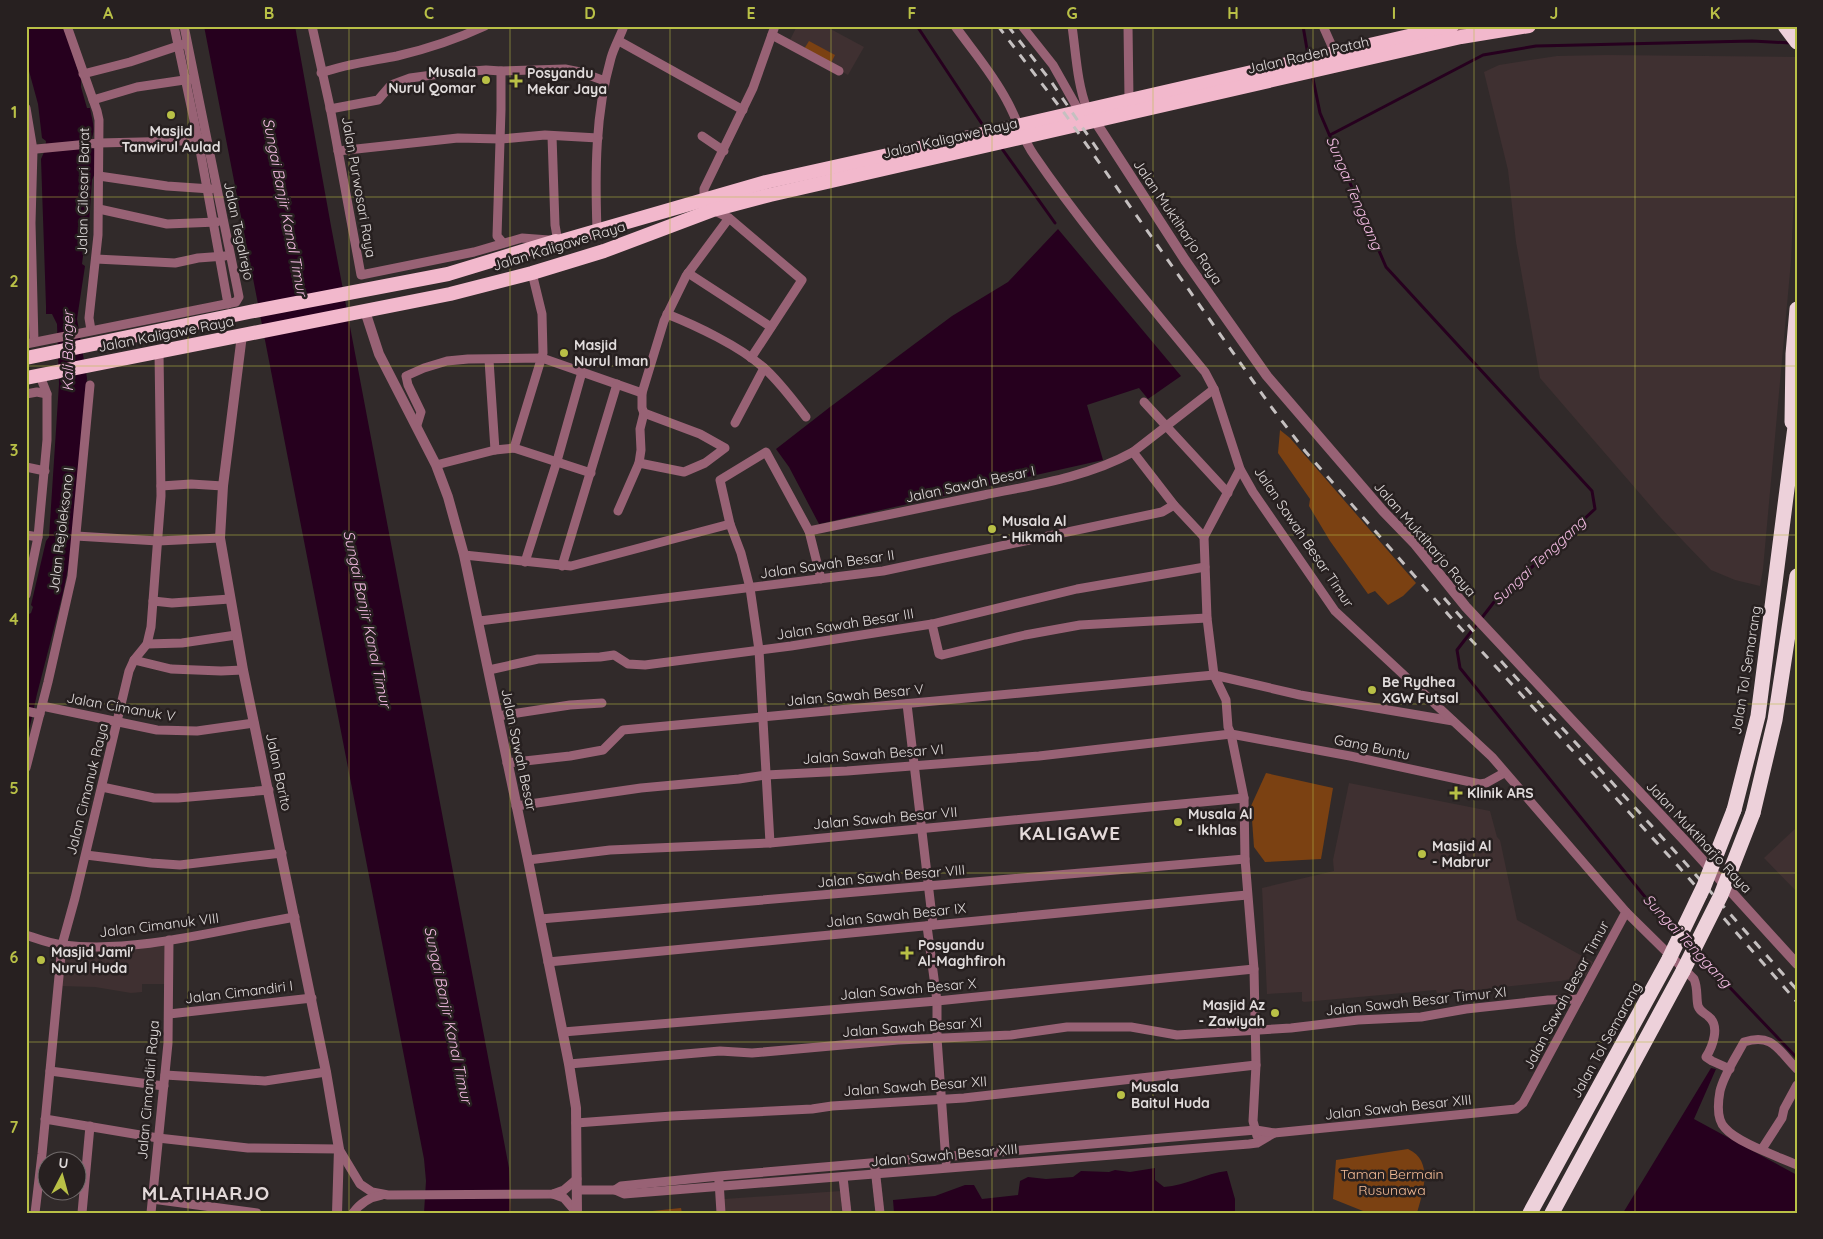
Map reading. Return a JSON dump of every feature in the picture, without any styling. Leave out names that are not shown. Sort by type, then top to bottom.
[{"type":"highway","name":"Jalan Raden Patah","points":[[1081,110],[1238,82],[1294,69],[1452,26]]},
{"type":"highway","name":"Jalan Raden Patah","points":[[1336,57],[1461,32],[1529,26]]},
{"type":"highway","points":[[1786,28],[1797,42]]},
{"type":"highway","name":"Jalan Raden Patah","points":[[1081,110],[1129,99],[1238,82]]},
{"type":"highway","name":"Jalan Kaligawe Raya","points":[[26,358],[36,345],[249,312],[448,274],[597,230],[709,204],[770,195],[989,145],[1081,110]]},
{"type":"highway","name":"Jalan Kaligawe Raya","points":[[37,376],[450,294],[532,273],[604,251],[709,204],[766,182],[999,130],[1018,134],[1081,110]]},
{"type":"highway","points":[[1791,452],[1793,354],[1797,310]]},
{"type":"highway","name":"Jalan Tol Semarang","points":[[1530,1213],[1669,959],[1704,886],[1734,810],[1758,716],[1797,412]]},
{"type":"highway","points":[[1552,1213],[1683,971],[1721,895],[1754,813],[1775,720],[1797,576]]},
{"type":"street","points":[[174,26],[183,45]]},
{"type":"street","points":[[183,45],[184,26]]},
{"type":"street","points":[[321,73],[398,55],[463,36],[485,26]]},
{"type":"street","points":[[597,230],[595,187],[598,138],[606,81],[612,56],[624,26]]},
{"type":"street","name":"Jalan Sawah Besar Timur","points":[[955,26],[985,66],[1006,99],[1018,134],[1079,219],[1205,372],[1214,388],[1240,469],[1253,492],[1335,612],[1492,758],[1626,912],[1523,1103]]},
{"type":"street","points":[[1022,26],[1053,65],[1081,110]]},
{"type":"street","points":[[1072,26],[1081,110]]},
{"type":"street","points":[[1128,26],[1129,99]]},
{"type":"street","points":[[1324,26],[1336,57]]},
{"type":"street","name":"Jalan Cilosari Barat","points":[[70,27],[83,74],[99,120],[95,144],[100,176],[99,209],[96,259],[88,318],[88,336]]},
{"type":"street","name":"Jalan Purwosari Raya","points":[[314,27],[321,73],[330,107],[361,276],[474,252],[522,238],[557,242]]},
{"type":"street","points":[[751,358],[802,280],[729,218],[709,204],[704,189],[753,88],[773,29],[840,71]]},
{"type":"street","points":[[619,41],[743,110]]},
{"type":"street","points":[[83,74],[183,45]]},
{"type":"street","name":"Jalan Tegalrejo","points":[[183,45],[211,189],[223,221],[239,297],[236,302],[228,304]]},
{"type":"street","points":[[330,107],[330,109],[353,106],[378,100],[391,86],[399,82],[410,78],[447,73],[486,70],[565,69],[606,81]]},
{"type":"street","points":[[500,71],[497,236],[503,243]]},
{"type":"street","points":[[93,100],[137,88],[190,79]]},
{"type":"street","points":[[26,108],[32,223],[30,268],[36,345]]},
{"type":"street","name":"Jalan Muktiharjo Raya","points":[[1081,110],[1267,376],[1415,544],[1466,607],[1797,964]]},
{"type":"street","points":[[338,151],[458,138],[500,139],[545,135],[598,138]]},
{"type":"street","points":[[552,136],[557,242]]},
{"type":"street","points":[[702,136],[724,151]]},
{"type":"street","points":[[29,150],[43,147],[202,138]]},
{"type":"street","points":[[88,336],[228,304],[212,222],[211,189],[167,186],[100,176]]},
{"type":"street","points":[[99,209],[167,224],[223,221]]},
{"type":"street","points":[[618,511],[640,463],[640,429],[644,412],[642,408],[642,393],[668,314],[688,273],[729,218]]},
{"type":"street","points":[[96,259],[175,263],[198,258],[229,255]]},
{"type":"street","points":[[514,448],[542,358],[544,338],[542,314],[532,273]]},
{"type":"street","points":[[688,273],[770,327]]},
{"type":"street","name":"Jalan Sawah Besar","points":[[358,313],[436,465],[448,498],[464,555],[569,1064],[576,1108],[577,1213]]},
{"type":"street","points":[[668,314],[692,324],[751,358],[764,368],[785,390],[806,417]]},
{"type":"street","name":"Jalan Barito","points":[[247,334],[223,486],[220,538],[236,635],[326,1072],[339,1149],[337,1213]]},
{"type":"street","points":[[158,352],[161,486],[151,627],[147,644],[182,643],[236,635]]},
{"type":"street","points":[[417,425],[421,412],[408,385],[406,376],[447,361],[542,358],[642,393]]},
{"type":"street","points":[[489,360],[495,450]]},
{"type":"street","points":[[735,423],[764,368]]},
{"type":"street","points":[[525,562],[557,462],[582,372]]},
{"type":"street","points":[[26,595],[38,536],[45,470],[47,394],[37,376]]},
{"type":"street","points":[[562,566],[617,384]]},
{"type":"street","name":"Jalan Rejoleksono I","points":[[26,768],[72,576],[90,386]]},
{"type":"street","name":"Jalan Sawah Besar I","points":[[809,531],[1090,471],[1121,459],[1133,452],[1214,388]]},
{"type":"street","points":[[26,394],[37,392],[47,394]]},
{"type":"street","points":[[1144,402],[1228,493]]},
{"type":"street","points":[[640,463],[684,472],[704,463],[725,448],[700,434],[644,412]]},
{"type":"street","points":[[436,465],[495,450],[514,448],[590,473]]},
{"type":"street","points":[[770,843],[759,650],[750,588],[741,553],[730,524],[720,480],[766,452],[809,531],[821,579]]},
{"type":"street","points":[[1133,452],[1174,506],[1204,536]]},
{"type":"street","points":[[26,467],[45,470]]},
{"type":"street","points":[[1240,469],[1204,536],[1207,618],[1214,675],[1226,700],[1228,727],[1232,734],[1244,798],[1247,895],[1254,969],[1256,1030],[1255,1126],[1257,1143]]},
{"type":"street","points":[[161,486],[191,484],[223,486]]},
{"type":"street","name":"Jalan Sawah Besar II","points":[[479,621],[883,571],[1162,512],[1174,506]]},
{"type":"street","points":[[464,555],[571,566],[730,524]]},
{"type":"street","points":[[26,535],[38,536]]},
{"type":"street","points":[[76,536],[158,541],[220,538]]},
{"type":"street","name":"Jalan Sawah Besar III","points":[[489,670],[538,659],[614,655],[628,664],[645,665],[759,650],[932,624],[1077,589],[1205,567]]},
{"type":"street","points":[[153,601],[172,603],[230,599]]},
{"type":"street","points":[[932,624],[939,654],[942,655],[1025,635],[1080,625],[1207,618]]},
{"type":"street","name":"Jalan Cimanuk Raya","points":[[35,1213],[46,1119],[62,945],[86,855],[129,671],[134,660],[147,644]]},
{"type":"street","points":[[134,660],[171,669],[243,670]]},
{"type":"street","name":"Jalan Sawah Besar V","points":[[507,763],[570,756],[603,750],[623,730],[1214,675],[1300,696],[1453,721]]},
{"type":"street","points":[[498,716],[570,705],[602,703]]},
{"type":"street","points":[[907,704],[923,828],[928,886],[946,1168]]},
{"type":"street","name":"Jalan Cimanuk V","points":[[26,711],[40,711],[118,722],[157,730],[182,731],[254,723]]},
{"type":"street","name":"Jalan Sawah Besar VI","points":[[516,806],[641,788],[766,775],[1039,756],[1232,734]]},
{"type":"street","name":"Gang Buntu","points":[[1232,734],[1350,756],[1480,784],[1486,783],[1504,773]]},
{"type":"street","points":[[102,787],[154,798],[178,798],[269,790]]},
{"type":"street","name":"Jalan Sawah Besar VII","points":[[528,860],[610,850],[770,843],[1244,798]]},
{"type":"street","points":[[86,855],[180,865],[282,853]]},
{"type":"street","name":"Jalan Sawah Besar VIII","points":[[540,919],[1245,859]]},
{"type":"street","name":"Jalan Sawah Besar IX","points":[[548,962],[1247,895]]},
{"type":"street","points":[[1626,912],[1694,979],[1697,985],[1697,1003],[1700,1010],[1714,1022],[1715,1028],[1710,1052],[1706,1057],[1721,1065]]},
{"type":"street","name":"Jalan Cimanuk VIII","points":[[26,935],[62,945],[123,946],[295,918]]},
{"type":"street","name":"Jalan Cimandiri Raya","points":[[151,1213],[168,1043],[169,940]]},
{"type":"street","name":"Jalan Sawah Besar X","points":[[563,1032],[936,1001],[1254,969]]},
{"type":"street","name":"Jalan Cimandiri I","points":[[168,1014],[312,998]]},
{"type":"street","name":"Jalan Sawah Besar Timur XI","points":[[1256,1030],[1421,1016],[1548,1000],[1579,1000]]},
{"type":"street","name":"Jalan Sawah Besar XI","points":[[569,1064],[720,1051],[752,1053],[937,1038],[1011,1035],[1068,1027],[1131,1027],[1176,1035],[1256,1030]]},
{"type":"street","points":[[1797,1069],[1769,1040],[1761,1038],[1744,1042],[1721,1065],[1718,1108],[1720,1120],[1724,1128],[1738,1138],[1797,1165]]},
{"type":"street","name":"Jalan Sawah Besar XII","points":[[576,1123],[812,1109],[941,1099],[1256,1066]]},
{"type":"street","points":[[50,1071],[164,1086]]},
{"type":"street","points":[[165,1075],[265,1081],[326,1072]]},
{"type":"street","points":[[1762,1149],[1782,1118],[1784,1109],[1797,1085]]},
{"type":"street","name":"Jalan Sawah Besar XIII","points":[[577,1190],[615,1190],[624,1194],[1257,1143],[1274,1133],[1516,1109],[1523,1103]]},
{"type":"street","points":[[46,1119],[158,1138],[248,1148],[339,1149],[360,1184],[372,1192],[388,1195]]},
{"type":"street","points":[[82,1213],[90,1126]]},
{"type":"street","name":"Jalan Sawah Besar XIII","points":[[615,1190],[621,1186],[719,1176],[945,1157],[1255,1126],[1274,1133]]},
{"type":"street","points":[[874,1163],[880,1213]]},
{"type":"street","points":[[719,1176],[721,1213]]},
{"type":"street","points":[[843,1177],[847,1213]]},
{"type":"street","points":[[353,1213],[364,1201],[374,1196],[548,1193],[564,1190],[578,1179]]},
{"type":"street","points":[[548,1193],[564,1198],[577,1213]]},
{"type":"street","points":[[152,1199],[257,1213]]},
{"type":"shaded area","points":[[797,26],[825,26],[864,47],[848,75],[789,42]]},
{"type":"shaded area","points":[[1557,56],[1797,57],[1797,132],[1791,261],[1760,586],[1735,580],[1711,570],[1661,518],[1540,378],[1516,242],[1508,170],[1484,72],[1499,65]]},
{"type":"shaded area","points":[[1349,783],[1490,811],[1497,837],[1500,840],[1517,920],[1593,962],[1586,976],[1560,981],[1466,991],[1437,993],[1436,990],[1304,1002],[1302,1001],[1302,992],[1267,994],[1262,888],[1334,871],[1333,860]]},
{"type":"shaded area","points":[[1797,827],[1797,892],[1764,858]]},
{"type":"shaded area","points":[[165,944],[166,984],[142,984],[142,992],[131,993],[95,987],[60,986],[63,949]]},
{"type":"shaded area","points":[[841,1191],[842,1213],[725,1213],[724,1199]]},
{"type":"green space","points":[[809,41],[835,55],[831,63],[804,49]]},
{"type":"green space","points":[[1280,430],[1290,438],[1416,583],[1403,596],[1388,605],[1375,591],[1368,594],[1330,541],[1309,506],[1310,499],[1278,453]]},
{"type":"green space","points":[[1266,773],[1333,788],[1321,859],[1265,862],[1254,847],[1251,806]]},
{"type":"green space","name":"Taman Bermain Rusunawa","points":[[1408,1149],[1416,1154],[1424,1169],[1424,1187],[1417,1213],[1368,1213],[1333,1199],[1336,1160]]},
{"type":"green space","points":[[681,1208],[682,1213],[633,1213]]},
{"type":"water","name":"Kali Banger","points":[[26,26],[64,26],[81,80],[87,108],[90,108],[94,128],[90,146],[95,150],[95,173],[92,180],[87,251],[83,256],[82,264],[85,266],[77,319],[87,378],[76,530],[63,593],[26,744],[26,624],[33,607],[31,605],[46,541],[49,537],[59,384],[57,324],[52,314],[46,314],[41,159],[46,141],[42,138],[38,104],[26,60]]},
{"type":"water","name":"Sungai Banjir Kanal Timur","points":[[204,26],[295,26],[509,1168],[511,1213],[424,1213],[426,1181],[424,1159]]},
{"type":"water","points":[[1058,229],[1181,376],[1148,399],[1139,388],[1087,405],[1103,460],[819,524],[789,467],[776,449],[952,316],[1008,282]]},
{"type":"water","points":[[1711,1068],[1716,1069],[1694,1119],[1797,1175],[1797,1213],[1623,1213]]},
{"type":"water","points":[[1155,1168],[1155,1180],[1164,1187],[1227,1171],[1235,1199],[1235,1213],[894,1213],[893,1200],[935,1196],[965,1185],[974,1185],[982,1199],[1018,1195],[1020,1181],[1028,1177],[1046,1179],[1073,1177],[1081,1171],[1109,1172],[1115,1170],[1130,1172]]},
{"type":"waterway","points":[[917,26],[986,130]]},
{"type":"waterway","name":"Sungai Tenggang","points":[[1303,26],[1308,55]]},
{"type":"waterway","points":[[1330,135],[1483,55],[1536,46],[1752,41],[1791,43]]},
{"type":"waterway","name":"Sungai Tenggang","points":[[1312,74],[1320,113],[1386,267],[1592,491],[1595,509],[1494,602],[1457,650],[1460,668],[1658,913],[1677,933]]},
{"type":"waterway","points":[[1000,146],[1055,223]]},
{"type":"waterway","name":"Sungai Tenggang","points":[[1697,953],[1797,1058]]},
{"type":"railway","points":[[998,26],[1065,114],[1272,408],[1305,451],[1454,621],[1679,867],[1797,1002]]},
{"type":"railway","points":[[1008,26],[1050,80],[1102,156]]},
{"type":"railway","points":[[1444,598],[1477,635]]},
{"type":"railway","points":[[1501,661],[1681,858],[1797,990]]},
{"type":"place","name":"Musala Nurul Qomar","points":[[486,80]]},
{"type":"place","name":"Posyandu Mekar Jaya","points":[[516,81]]},
{"type":"place","name":"Masjid Tanwirul Aulad","points":[[171,115]]},
{"type":"place","name":"Masjid Nurul Iman","points":[[564,353]]},
{"type":"place","name":"Musala Al - Hikmah","points":[[992,529]]},
{"type":"place","name":"Be Rydhea XGW Futsal","points":[[1372,690]]},
{"type":"place","name":"Klinik ARS","points":[[1456,793]]},
{"type":"place","name":"Musala Al - Ikhlas","points":[[1178,822]]},
{"type":"place","name":"Masjid Al - Mabrur","points":[[1422,854]]},
{"type":"place","name":"Posyandu Al-Maghfiroh","points":[[907,953]]},
{"type":"place","name":"Masjid Jami' Nurul Huda","points":[[41,960]]},
{"type":"place","name":"Masjid Az - Zawiyah","points":[[1275,1013]]},
{"type":"place","name":"Musala Baitul Huda","points":[[1121,1095]]},
{"type":"district","name":"KALIGAWE","points":[[1070,833]]},
{"type":"district","name":"MLATIHARJO","points":[[206,1193]]}]
